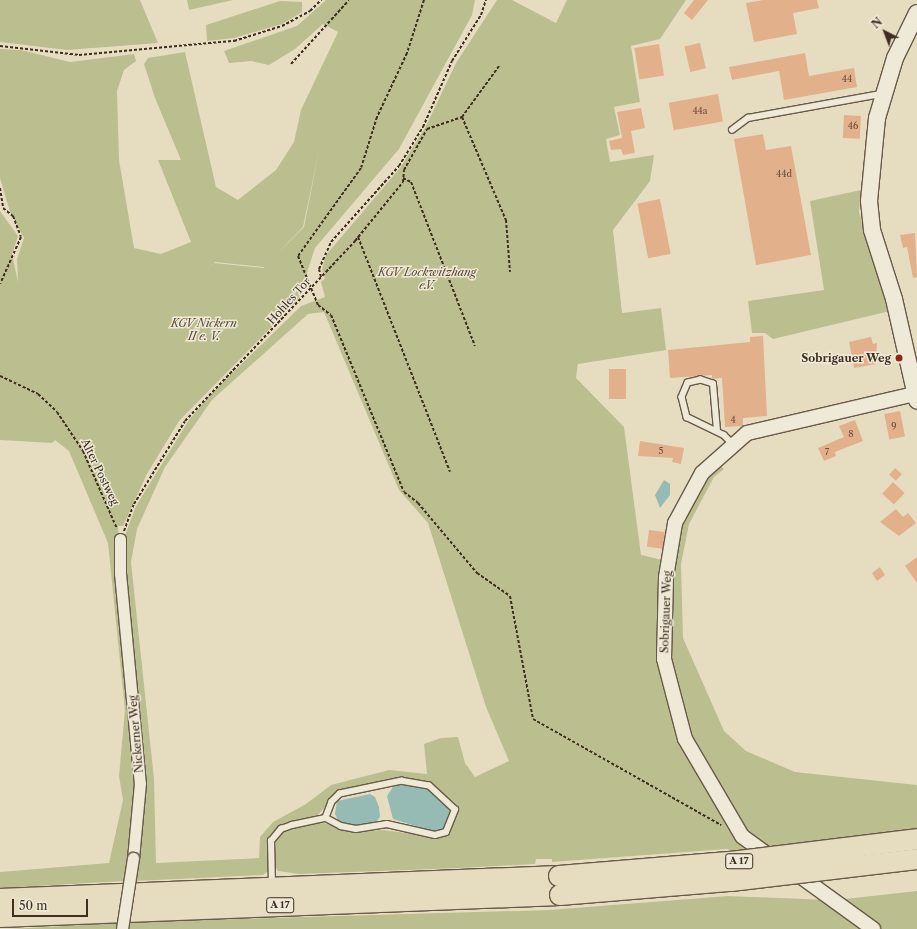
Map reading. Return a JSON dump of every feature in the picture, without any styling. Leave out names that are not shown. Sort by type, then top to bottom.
[{"type":"highway","name":"A 17","points":[[0,917],[560,885],[917,839]]},
{"type":"highway","name":"A 17","points":[[0,898],[272,887],[560,885],[731,881],[917,859]]},
{"type":"main road","points":[[916,397],[894,299],[872,230],[869,201],[873,143],[883,94],[917,13]]},
{"type":"street","name":"Sobrigauer Weg","points":[[873,929],[742,836],[686,739],[664,659],[666,577],[675,523],[702,473],[732,443],[761,427],[916,397]]},
{"type":"street","name":"Nickerner Weg","points":[[120,539],[120,573],[140,783],[133,858],[122,929]]},
{"type":"lane","points":[[732,130],[748,118],[883,94]]},
{"type":"lane","points":[[717,431],[713,384],[701,380],[688,383],[682,397],[686,417],[717,431],[732,443]]},
{"type":"lane","points":[[272,887],[269,850],[274,835],[292,825],[326,818],[341,826],[356,829],[387,824],[436,834],[446,832],[455,810],[429,786],[402,781],[340,794],[332,802],[326,818]]},
{"type":"path","points":[[0,46],[79,55],[234,41],[282,26],[310,11],[321,0]]},
{"type":"path","points":[[291,64],[349,0]]},
{"type":"path","points":[[424,0],[408,53],[377,116],[361,168],[298,256],[311,291],[318,305],[331,315],[404,492],[418,503],[477,573],[510,596],[533,719],[742,836]]},
{"type":"path","name":"Hohles Tor","points":[[120,539],[134,504],[185,421],[311,291],[321,277],[319,269],[331,242],[399,166],[423,127],[452,61],[481,15],[486,0]]},
{"type":"path","points":[[321,277],[358,236],[404,178],[404,170],[427,129],[462,117],[499,66]]},
{"type":"path","points":[[462,117],[506,220],[510,272]]},
{"type":"path","points":[[423,127],[427,129]]},
{"type":"path","points":[[404,178],[411,182],[475,346]]},
{"type":"path","points":[[0,188],[3,208],[13,216],[21,237],[0,284]]},
{"type":"path","points":[[358,236],[450,472]]},
{"type":"path","name":"Alter Postweg","points":[[0,376],[38,394],[57,412],[83,451],[108,502],[120,539]]},
{"type":"green space","points":[[0,0],[140,0],[158,43],[67,50],[0,42]]},
{"type":"green space","points":[[187,0],[233,0],[189,10]]},
{"type":"green space","name":"KGV Nickern II e. V.","points":[[326,0],[475,0],[472,15],[399,149],[315,248],[298,300],[179,421],[147,474],[123,526],[118,526],[135,784],[129,858],[124,881],[0,888],[0,872],[109,863],[123,800],[119,776],[125,710],[108,543],[69,451],[55,440],[52,443],[0,440],[0,211],[18,236],[12,254],[18,282],[17,259],[24,238],[10,212],[0,178],[0,49],[21,50],[70,62],[134,54],[136,61],[124,70],[117,91],[119,160],[134,248],[161,254],[191,242],[158,160],[181,160],[155,98],[144,64],[148,58],[185,52],[216,187],[238,200],[276,170],[294,142],[301,110],[338,32],[323,24],[295,49],[269,65],[251,61],[229,63],[224,51],[297,26]],"holes":[[[319,151],[304,227],[277,254],[303,227]],[[215,262],[264,267],[264,268],[214,263],[199,275]]]},
{"type":"green space","name":"KGV Lockwitzhang e.V.","points":[[497,0],[512,0],[556,23],[567,0],[686,0],[660,39],[631,46],[640,102],[614,107],[620,135],[606,139],[610,162],[654,155],[650,181],[613,230],[622,313],[661,308],[666,350],[578,364],[576,378],[624,427],[641,555],[671,562],[678,526],[717,463],[724,469],[714,477],[689,524],[681,564],[683,638],[724,731],[746,751],[795,772],[917,785],[917,842],[761,856],[727,849],[552,862],[552,859],[536,859],[535,864],[299,874],[278,871],[273,864],[275,838],[293,827],[317,821],[355,832],[383,830],[436,837],[448,833],[458,814],[455,803],[430,784],[402,778],[339,791],[317,816],[281,827],[270,839],[268,871],[263,875],[135,881],[144,801],[143,751],[124,569],[124,538],[136,506],[189,420],[209,396],[301,306],[325,297],[321,282],[325,278],[322,270],[326,255],[400,168],[425,128],[456,63]],"holes":[[[324,312],[399,490],[428,523],[486,707],[509,761],[475,777],[465,763],[458,737],[441,738],[424,744],[427,774],[389,770],[331,785],[306,804],[273,822],[260,837],[259,858],[156,863],[154,779],[131,562],[137,529],[165,467],[212,400],[308,314]]]},
{"type":"green space","points":[[280,1],[302,2],[302,12],[282,24],[234,38],[207,41],[206,25]]},
{"type":"green space","points":[[861,190],[859,212],[890,311],[773,339],[765,333],[752,333],[748,301],[824,290],[810,201]]},
{"type":"green space","points":[[917,891],[917,929],[882,929],[845,899]]},
{"type":"green space","points":[[728,896],[828,900],[868,929],[129,929],[130,922],[549,910]]},
{"type":"green space","points":[[118,923],[117,929],[12,929]]},
{"type":"water","points":[[664,480],[670,484],[670,495],[660,508],[655,495]]},
{"type":"water","points":[[402,784],[429,789],[452,811],[445,828],[435,832],[393,819],[387,796],[393,787]]},
{"type":"water","points":[[370,794],[375,797],[379,807],[380,817],[375,823],[349,825],[338,820],[335,814],[337,801]]},
{"type":"building","points":[[694,0],[708,0],[692,20],[684,13]]},
{"type":"building","points":[[763,0],[817,0],[819,8],[793,13],[797,34],[754,42],[746,3]]},
{"type":"building","points":[[700,43],[706,68],[690,72],[684,47]]},
{"type":"building","points":[[659,44],[664,76],[639,80],[634,48]]},
{"type":"building","points":[[805,53],[809,76],[854,68],[857,87],[784,100],[779,71],[732,80],[729,67]]},
{"type":"building","points":[[718,94],[723,122],[674,130],[669,103]]},
{"type":"building","points":[[641,108],[645,128],[631,131],[635,153],[623,155],[621,149],[611,150],[609,141],[622,138],[617,112]]},
{"type":"building","points":[[844,115],[861,116],[860,139],[843,138]]},
{"type":"building","points":[[763,134],[766,150],[791,146],[811,255],[756,265],[734,139]]},
{"type":"building","points":[[660,199],[671,254],[648,258],[637,203]]},
{"type":"building","points":[[915,233],[917,277],[913,278],[907,247],[903,248],[900,235]]},
{"type":"building","points":[[763,336],[767,416],[743,418],[743,426],[725,427],[722,378],[712,379],[712,375],[670,378],[668,350],[750,342],[750,337]]},
{"type":"building","points":[[871,337],[873,344],[877,343],[876,364],[854,368],[849,342]]},
{"type":"building","points":[[609,369],[626,369],[626,399],[609,399]]},
{"type":"building","points":[[900,411],[905,437],[889,440],[884,414]]},
{"type":"building","points":[[855,420],[863,441],[835,452],[836,456],[824,461],[818,448],[844,437],[839,426]]},
{"type":"building","points":[[640,441],[684,448],[681,464],[672,462],[673,458],[638,456]]},
{"type":"building","points":[[895,468],[902,474],[896,481],[889,475]]},
{"type":"building","points":[[893,482],[905,493],[894,505],[882,494]]},
{"type":"building","points":[[896,509],[903,517],[908,513],[916,523],[899,536],[880,522]]},
{"type":"building","points":[[649,530],[665,532],[663,549],[647,547]]},
{"type":"building","points":[[917,557],[917,583],[905,566]]},
{"type":"building","points":[[880,567],[885,575],[877,581],[872,573]]},
{"type":"place","name":"Sobrigauer Weg","points":[[899,358]]}]
